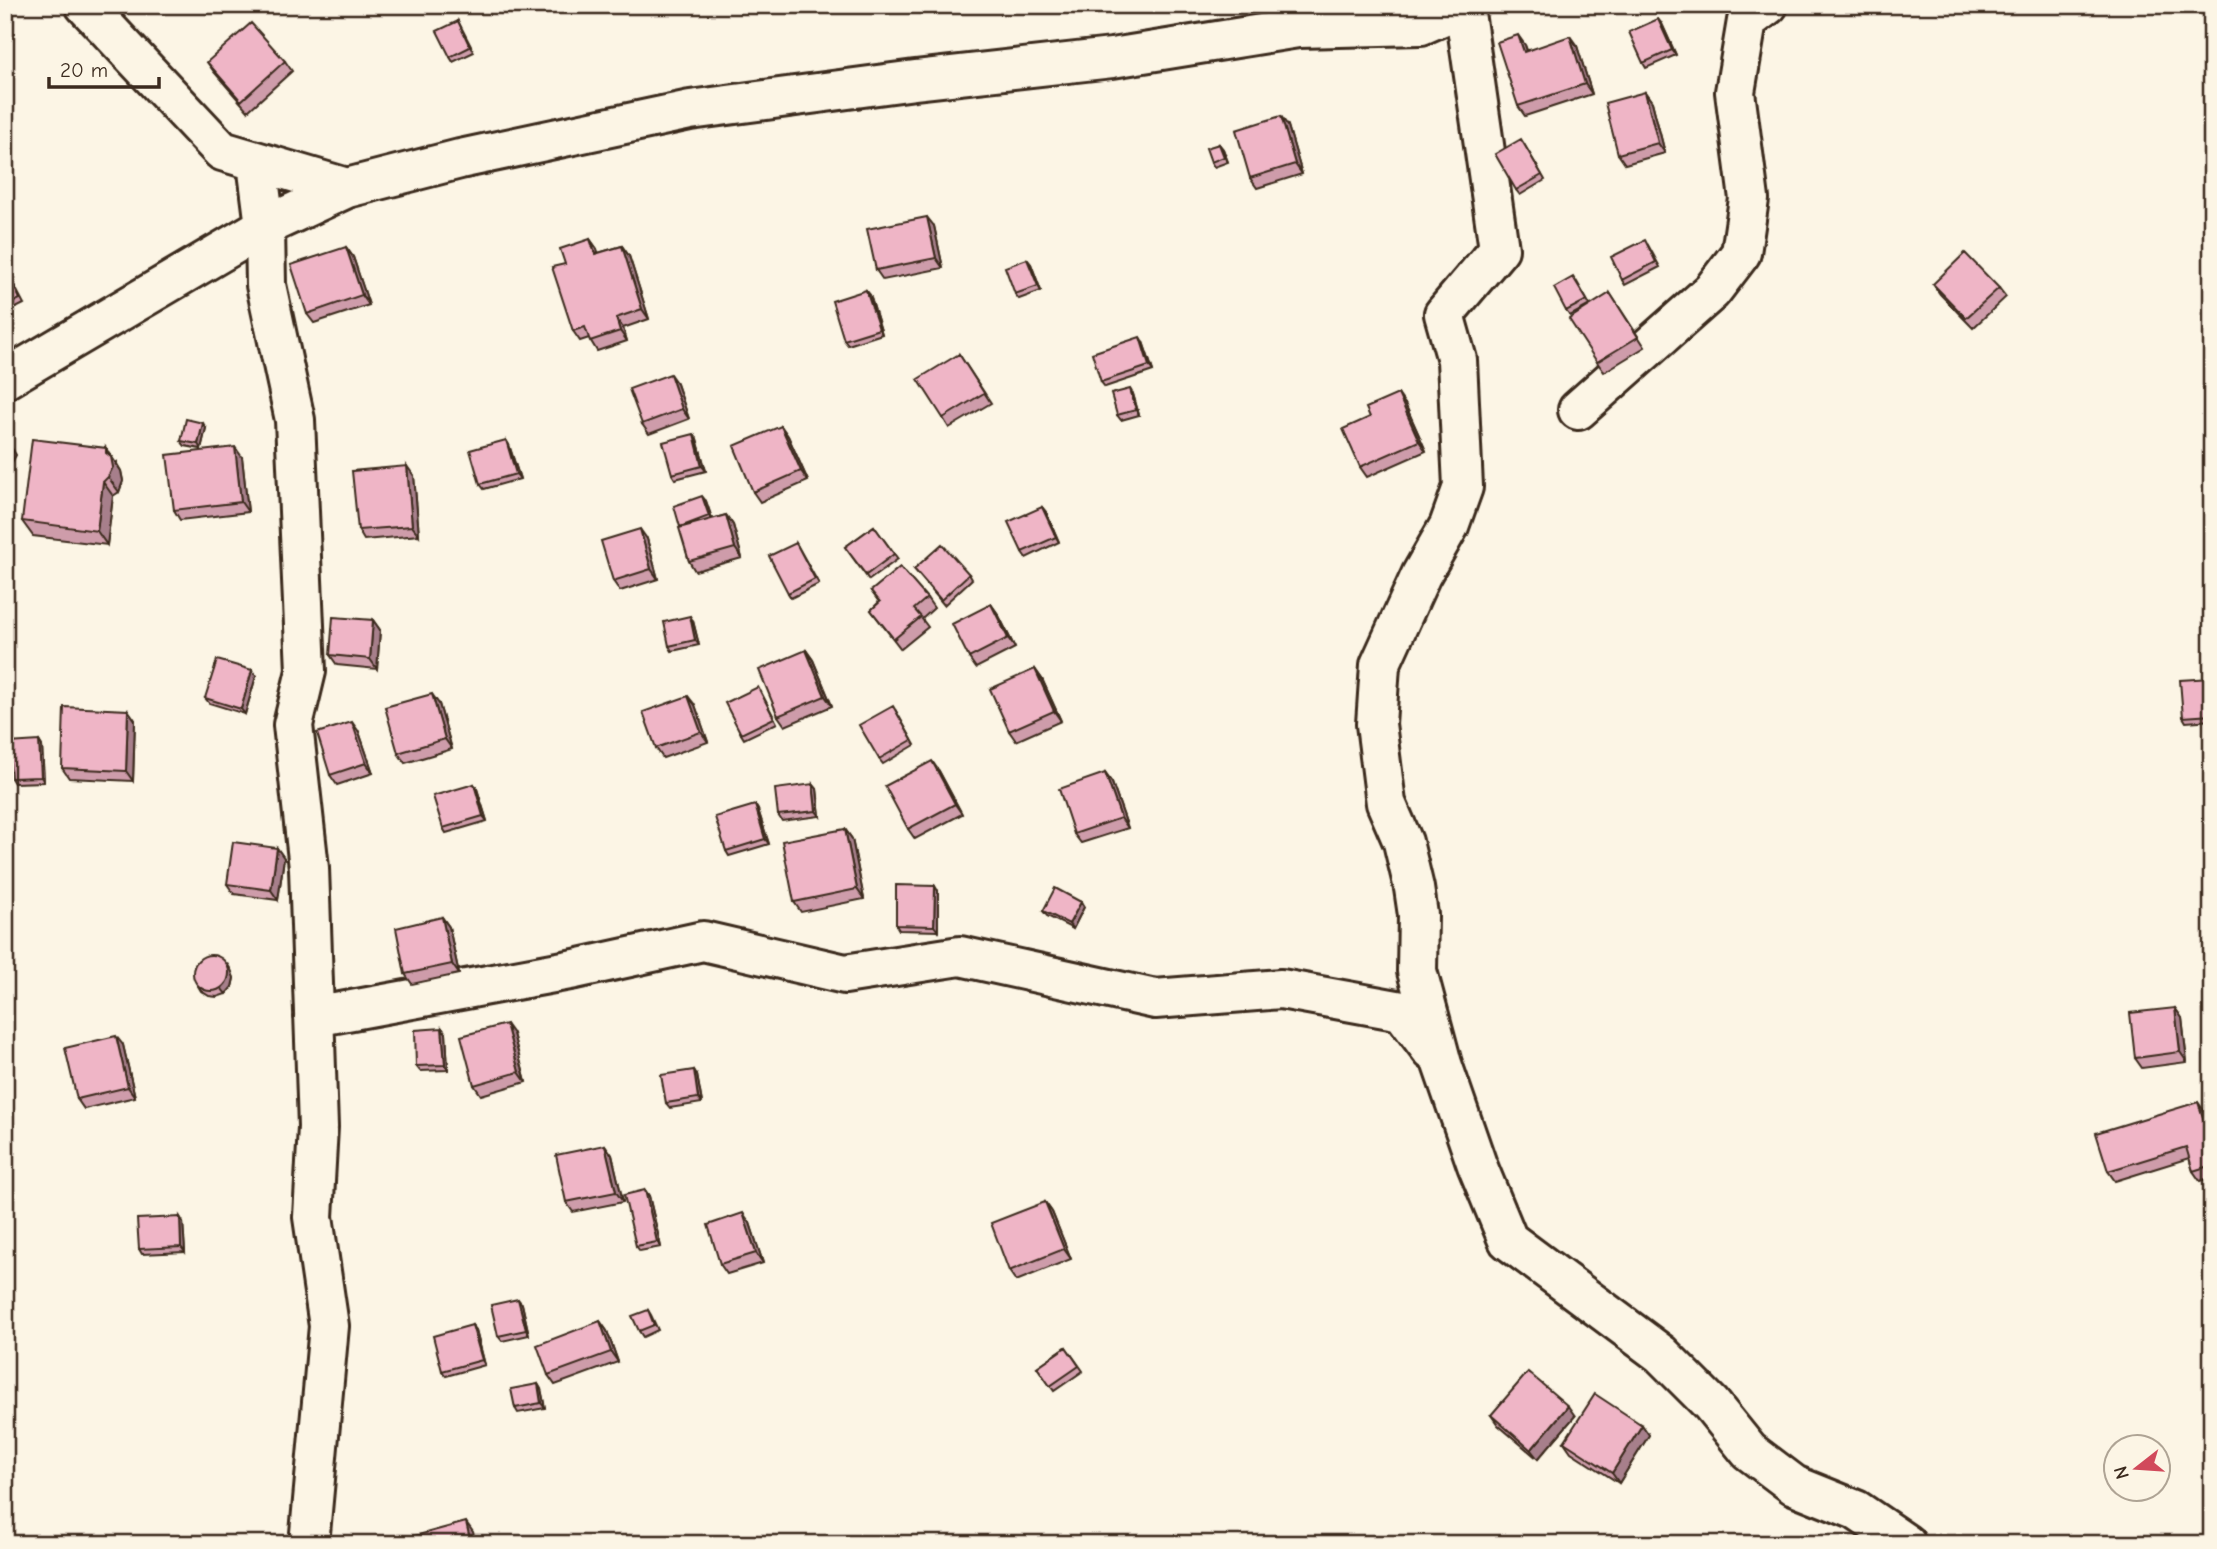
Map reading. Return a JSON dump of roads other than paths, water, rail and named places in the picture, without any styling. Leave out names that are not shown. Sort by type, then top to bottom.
[{"type":"street","points":[[85,5],[222,150],[257,163],[347,188]]},
{"type":"street","points":[[1577,410],[1712,291],[1741,253],[1749,199],[1735,92],[1747,21],[1768,5]]},
{"type":"street","points":[[5,379],[265,226],[347,188],[460,159],[690,110],[915,80],[1112,58],[1298,28],[1421,25],[1465,6],[1499,249],[1444,314],[1457,360],[1464,487],[1448,526],[1421,575],[1380,665],[1376,723],[1386,803],[1402,842],[1414,888],[1418,915],[1417,971],[1442,1064],[1477,1165],[1508,1240],[1661,1354],[1711,1404],[1749,1451],[1794,1485],[1857,1510],[1906,1544]]},
{"type":"street","points":[[257,163],[265,226],[267,285],[295,420],[306,671],[293,725],[309,868],[318,1127],[313,1217],[329,1326],[309,1544]]},
{"type":"street","points":[[314,1017],[575,969],[702,941],[845,974],[960,956],[1155,999],[1281,989],[1402,1011],[1442,1064]]}]
